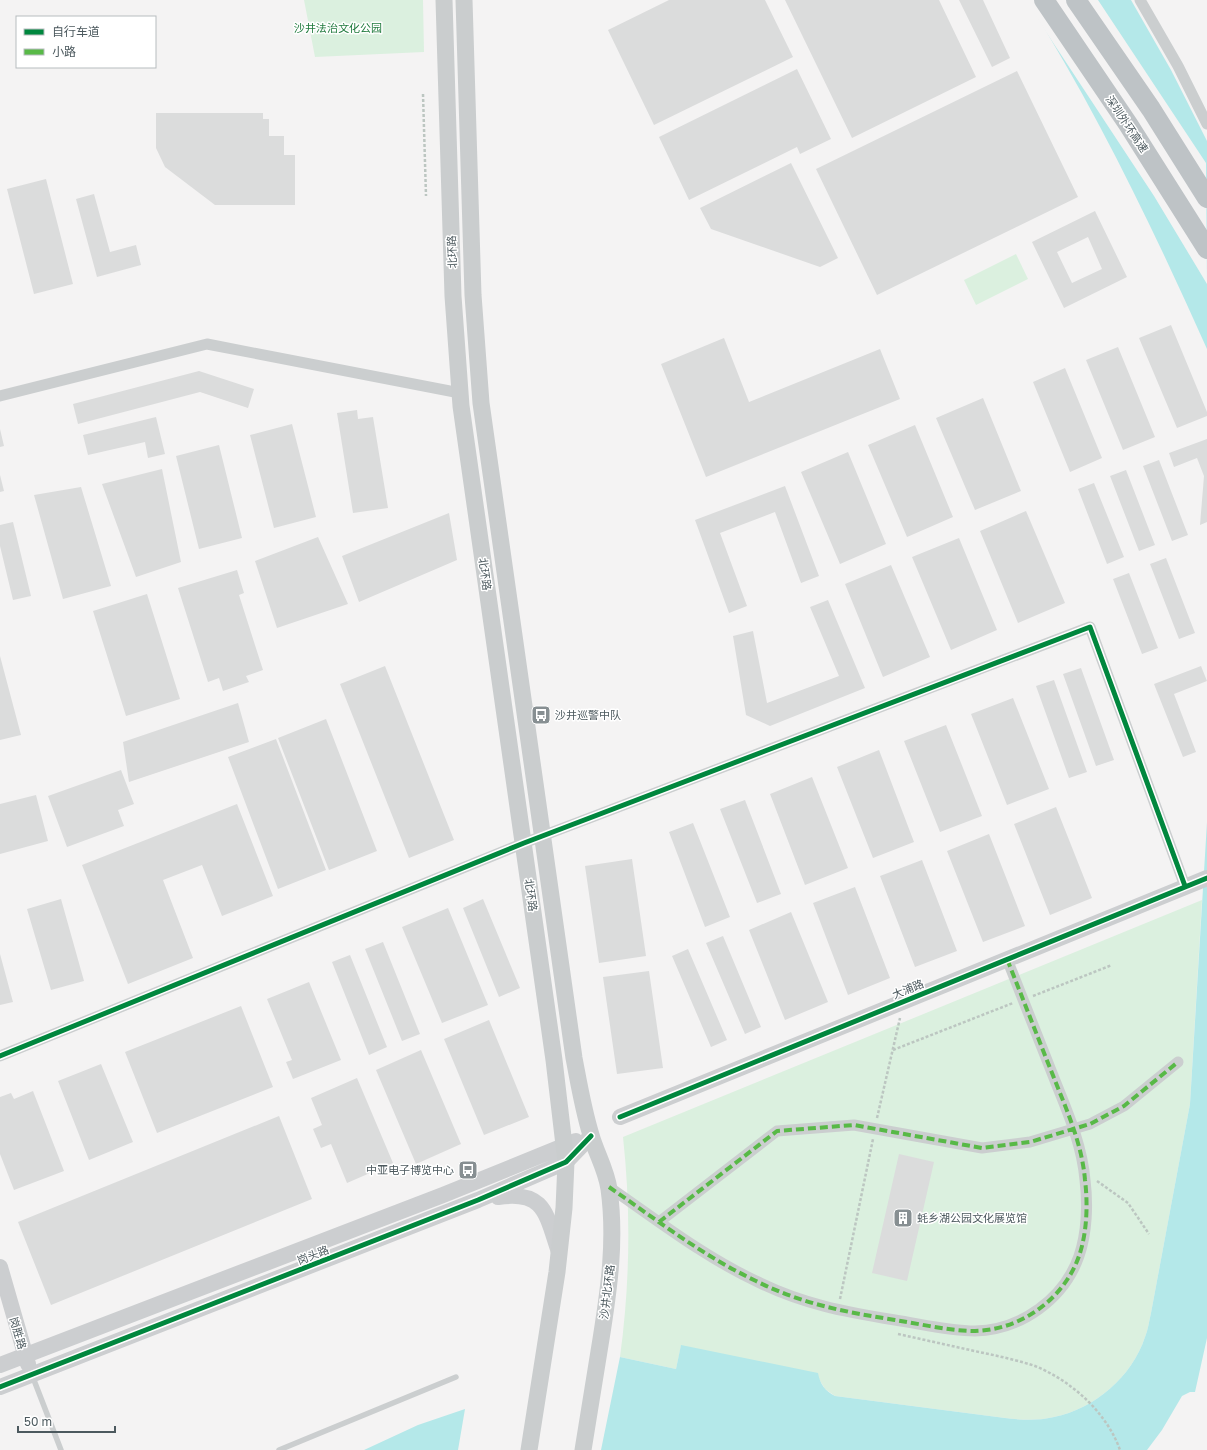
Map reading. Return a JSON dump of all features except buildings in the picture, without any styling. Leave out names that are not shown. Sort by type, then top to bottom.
[{"type":"highway","name":"深圳外环高速","points":[[1044,0],[1128,124],[1207,249]]},
{"type":"highway","points":[[1076,0],[1151,109],[1207,198]]},
{"type":"main road","name":"北环路","points":[[444,0],[453,296],[460,393],[524,843],[564,1145]]},
{"type":"main road","name":"北环路","points":[[464,0],[477,364],[486,444],[574,1058],[591,1136]]},
{"type":"main road","name":"沙井北环路","points":[[583,1450],[608,1293],[612,1254],[612,1213],[608,1187],[602,1162],[591,1136]]},
{"type":"main road","points":[[529,1450],[560,1252],[566,1162],[564,1145]]},
{"type":"street","points":[[1140,0],[1178,66],[1207,124]]},
{"type":"street","points":[[0,396],[207,344],[460,393]]},
{"type":"street","points":[[0,1056],[524,843],[1090,627],[1185,886]]},
{"type":"street","name":"大浦路","points":[[620,1117],[1205,879]]},
{"type":"street","points":[[608,1187],[706,1255],[757,1282],[797,1298],[838,1311],[970,1331],[993,1329],[1025,1319],[1039,1310],[1063,1286],[1079,1257],[1085,1224],[1086,1180],[1074,1130],[1007,959]]},
{"type":"street","points":[[659,1222],[777,1131],[854,1125],[982,1148],[1030,1142],[1090,1124],[1124,1106],[1178,1062]]},
{"type":"street","name":"岗头路","points":[[0,1365],[435,1198],[564,1145],[591,1136]]},
{"type":"street","name":"岗头路","points":[[0,1387],[478,1200],[566,1162],[591,1136]]},
{"type":"street","points":[[478,1200],[514,1195],[528,1197],[540,1205],[548,1219],[560,1252]]},
{"type":"street","name":"岗胜路","points":[[0,1267],[31,1375]]},
{"type":"lane","points":[[31,1375],[61,1450]]},
{"type":"lane","points":[[279,1450],[456,1377]]},
{"type":"path","points":[[423,94],[426,196]]},
{"type":"path","points":[[892,1050],[1112,965]]},
{"type":"path","points":[[838,1311],[892,1050],[905,1001]]},
{"type":"path","points":[[1084,1171],[1128,1203],[1149,1234]]},
{"type":"path","points":[[897,1334],[1008,1358],[1036,1367],[1061,1380],[1084,1398],[1104,1419],[1120,1450]]},
{"type":"green space","name":"沙井法治文化公园","points":[[304,0],[423,0],[424,52],[315,57]]},
{"type":"green space","points":[[1016,254],[1028,279],[976,305],[964,280]]},
{"type":"green space","points":[[1202,900],[1190,1104],[1151,1313],[1146,1334],[1139,1352],[1121,1378],[1110,1389],[1097,1399],[1069,1413],[1054,1417],[1029,1420],[835,1396],[825,1389],[819,1379],[681,1346],[676,1369],[620,1357],[626,1302],[628,1247],[626,1165],[623,1137]]},
{"type":"water","points":[[1027,0],[1131,0],[1171,70],[1207,141],[1207,349],[1166,259],[1123,171],[1053,42]]},
{"type":"water","points":[[1207,822],[1207,1338],[1195,1392],[1190,1392],[1182,1396],[1162,1430],[1147,1450],[601,1450],[620,1357],[676,1369],[681,1345],[818,1373],[820,1381],[824,1387],[828,1392],[835,1396],[1029,1420],[1054,1417],[1083,1407],[1097,1399],[1121,1378],[1139,1352],[1148,1328],[1190,1104]]},
{"type":"water","points":[[465,1409],[458,1450],[364,1450],[418,1425]]},
{"type":"pier","points":[[1025,0],[1098,0],[1206,163],[1207,284],[1154,196]]},
{"type":"marked path","points":[[609,1187],[717,1260],[756,1281],[790,1296],[859,1314],[965,1331],[992,1329],[1009,1325],[1024,1318],[1039,1309],[1052,1298],[1063,1286],[1072,1272],[1079,1256],[1084,1238],[1086,1189],[1081,1154],[1073,1128],[1007,959]]},
{"type":"marked path","points":[[659,1222],[777,1131],[854,1125],[982,1148],[1030,1142],[1090,1124],[1124,1106],[1178,1062]]},
{"type":"cycle path","points":[[0,1056],[524,843],[1090,627],[1185,886]]},
{"type":"cycle path","points":[[620,1117],[1207,878]]},
{"type":"cycle path","points":[[0,1387],[478,1200],[566,1162],[591,1136]]},
{"type":"place","name":"沙井巡警中队","points":[[541,715]]},
{"type":"place","name":"中亚电子博览中心","points":[[468,1170]]},
{"type":"place","name":"蚝乡湖公园文化展览馆","points":[[903,1218]]}]
